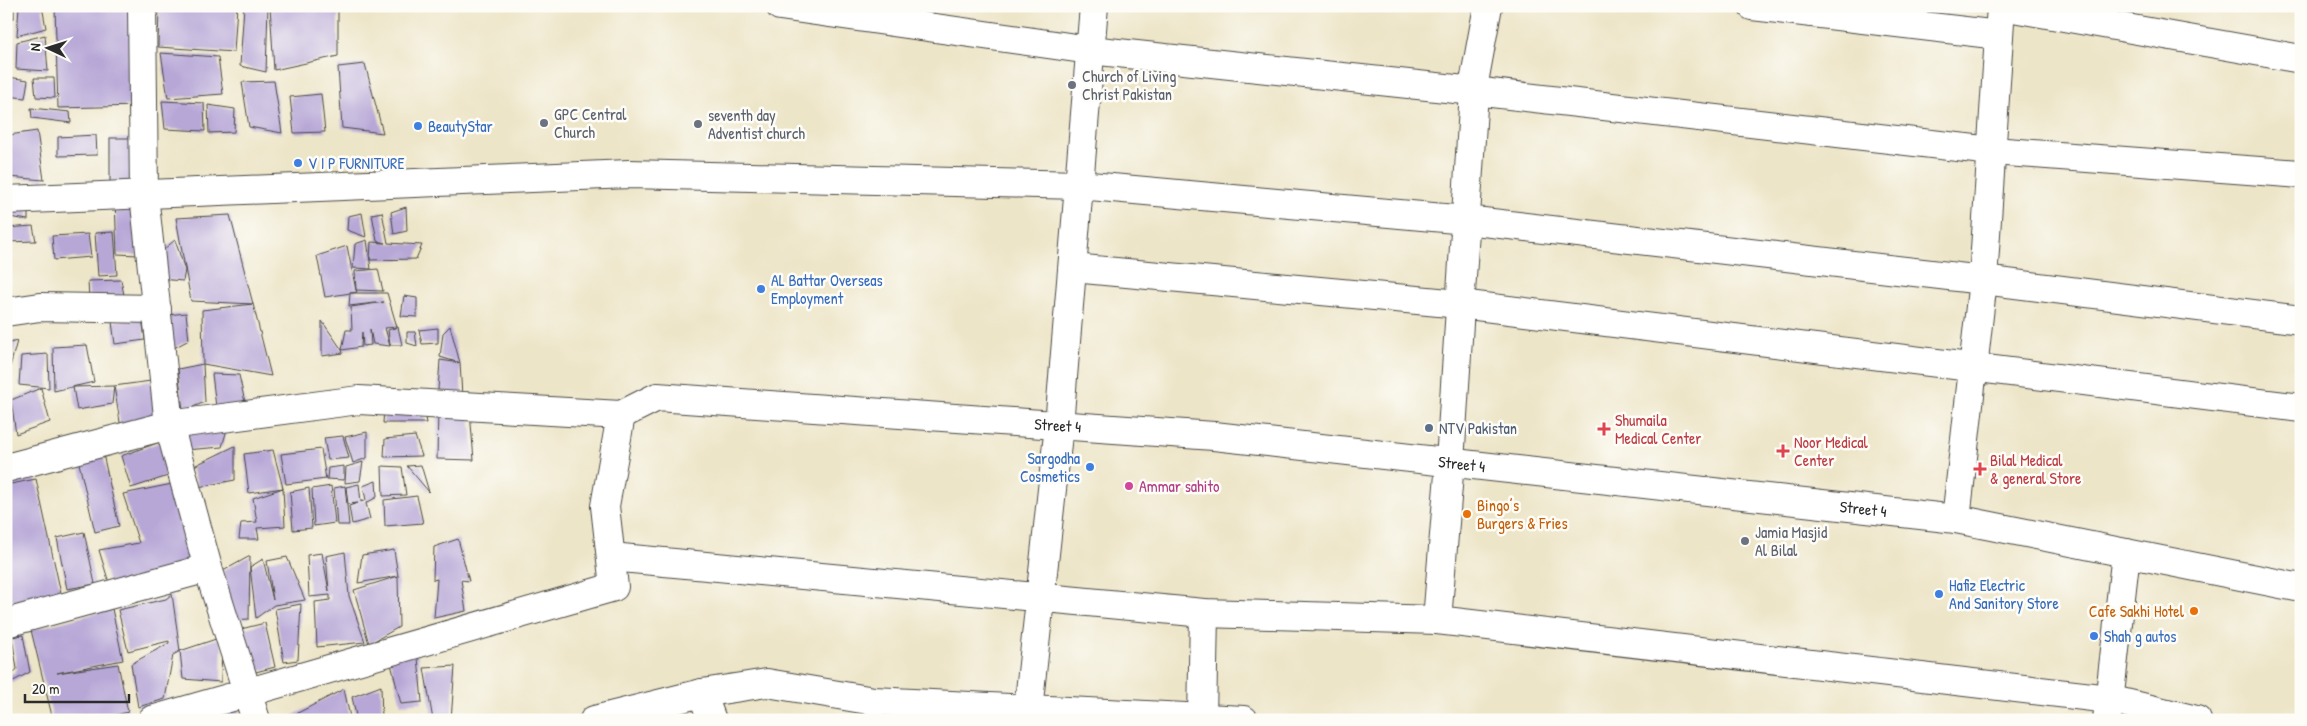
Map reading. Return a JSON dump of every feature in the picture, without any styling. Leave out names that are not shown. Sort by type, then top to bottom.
[{"type":"street","points":[[142,6],[144,195],[169,425],[208,568],[256,720]]},
{"type":"street","points":[[780,6],[1090,50],[1992,151],[2301,174]]},
{"type":"street","points":[[1028,710],[1059,425],[1094,6]]},
{"type":"street","points":[[1437,620],[1450,462],[1474,92],[1488,6]]},
{"type":"street","points":[[1752,6],[1999,35]]},
{"type":"street","points":[[1956,519],[1983,280],[2002,6],[2301,59]]},
{"type":"street","points":[[6,200],[629,174],[1079,185],[1466,220],[1983,280],[2301,320]]},
{"type":"street","points":[[1073,268],[1460,304],[2301,408]]},
{"type":"street","points":[[6,312],[40,307],[157,308]]},
{"type":"street","name":"Street 4","points":[[621,415],[657,397],[1214,436],[1956,519],[2301,588]]},
{"type":"street","points":[[6,468],[169,425],[359,400],[621,415],[604,506],[614,587],[152,720]]},
{"type":"street","points":[[2108,709],[2126,553]]},
{"type":"street","points":[[611,557],[1204,613],[1437,620],[2197,720]]},
{"type":"street","points":[[6,623],[208,568]]},
{"type":"street","points":[[1202,718],[1204,613]]},
{"type":"street","points":[[594,720],[702,693],[768,683],[874,701],[1244,720]]},
{"type":"street","points":[[702,693],[712,720]]},
{"type":"building","points":[[6,6],[14,6],[14,18],[6,18]]},
{"type":"building","points":[[19,6],[42,6],[46,28],[17,36]]},
{"type":"building","points":[[55,6],[136,6],[139,106],[58,108]]},
{"type":"building","points":[[159,6],[237,6],[234,52],[158,47]]},
{"type":"building","points":[[244,6],[268,6],[266,72],[240,66]]},
{"type":"building","points":[[270,6],[338,6],[338,56],[274,70]]},
{"type":"building","points":[[377,6],[396,6],[397,11],[377,12]]},
{"type":"building","points":[[45,35],[48,71],[16,69],[17,42]]},
{"type":"building","points":[[161,53],[218,57],[223,94],[168,98]]},
{"type":"building","points":[[365,64],[383,133],[342,128],[338,67]]},
{"type":"building","points":[[8,77],[28,80],[25,98],[7,96]]},
{"type":"building","points":[[34,78],[54,78],[55,98],[36,97]]},
{"type":"building","points":[[274,81],[282,133],[249,127],[242,82]]},
{"type":"building","points":[[321,94],[325,132],[294,133],[290,97]]},
{"type":"building","points":[[162,101],[204,103],[205,131],[165,129]]},
{"type":"building","points":[[208,105],[235,109],[234,132],[209,133]]},
{"type":"building","points":[[31,108],[70,112],[71,123],[32,118]]},
{"type":"building","points":[[37,131],[44,180],[9,177],[9,135]]},
{"type":"building","points":[[96,135],[97,155],[58,156],[58,137]]},
{"type":"building","points":[[110,138],[136,138],[136,182],[110,182]]},
{"type":"building","points":[[115,201],[134,201],[138,255],[117,254]]},
{"type":"building","points":[[28,204],[28,220],[9,217],[11,206]]},
{"type":"building","points":[[406,207],[407,231],[394,234],[391,212]]},
{"type":"building","points":[[382,212],[388,243],[422,245],[416,259],[370,260],[371,242],[385,243],[377,241],[372,214]]},
{"type":"building","points":[[362,213],[366,237],[347,230],[348,216]]},
{"type":"building","points":[[230,215],[253,304],[191,301],[176,218]]},
{"type":"building","points":[[33,226],[36,241],[6,242],[6,228]]},
{"type":"building","points":[[114,232],[117,275],[98,276],[95,233]]},
{"type":"building","points":[[88,234],[91,257],[54,260],[52,236]]},
{"type":"building","points":[[175,240],[185,270],[183,281],[160,279],[158,254]]},
{"type":"building","points":[[367,240],[371,269],[353,268],[355,244]]},
{"type":"building","points":[[347,246],[357,292],[325,297],[317,256]]},
{"type":"building","points":[[378,269],[383,291],[356,290],[355,271]]},
{"type":"building","points":[[121,280],[124,295],[89,299],[88,281]]},
{"type":"building","points":[[350,293],[387,293],[397,327],[385,328],[390,346],[373,344],[370,329],[371,345],[363,346],[362,332],[361,347],[342,350],[346,330],[352,330],[351,307],[384,302],[349,306]]},
{"type":"building","points":[[404,296],[417,298],[417,317],[401,316]]},
{"type":"building","points":[[253,304],[271,376],[203,364],[202,310]]},
{"type":"building","points":[[186,313],[189,340],[172,349],[168,315]]},
{"type":"building","points":[[142,317],[145,340],[115,344],[112,322]]},
{"type":"building","points":[[322,321],[342,350],[343,353],[322,356]]},
{"type":"building","points":[[450,326],[460,363],[440,357],[443,333]]},
{"type":"building","points":[[398,327],[402,345],[390,345],[388,330]]},
{"type":"building","points":[[438,328],[438,343],[422,344],[419,330]]},
{"type":"building","points":[[407,332],[415,332],[417,346],[407,343]]},
{"type":"building","points":[[17,341],[7,378],[6,378],[6,344]]},
{"type":"building","points":[[87,345],[94,382],[54,391],[53,347]]},
{"type":"building","points":[[48,354],[49,388],[19,385],[21,356]]},
{"type":"building","points":[[440,360],[460,363],[462,396],[438,390]]},
{"type":"building","points":[[203,364],[205,402],[183,411],[178,369]]},
{"type":"building","points":[[212,374],[239,375],[246,407],[216,407]]},
{"type":"building","points":[[151,381],[161,424],[121,428],[114,386]]},
{"type":"building","points":[[114,386],[112,404],[77,410],[73,387]]},
{"type":"building","points":[[41,388],[50,422],[16,434],[11,400]]},
{"type":"building","points":[[423,407],[426,423],[383,423],[384,409]]},
{"type":"building","points":[[438,410],[470,412],[474,460],[437,459]]},
{"type":"building","points":[[228,426],[222,447],[185,450],[184,431]]},
{"type":"building","points":[[367,432],[367,458],[353,463],[345,437]]},
{"type":"building","points":[[343,436],[349,458],[328,460],[324,438]]},
{"type":"building","points":[[415,436],[422,456],[384,457],[385,439]]},
{"type":"building","points":[[160,442],[171,475],[131,488],[121,456]]},
{"type":"building","points":[[235,446],[235,480],[198,487],[192,467]]},
{"type":"building","points":[[321,449],[326,479],[286,484],[281,454]]},
{"type":"building","points":[[273,450],[283,488],[249,493],[244,454]]},
{"type":"building","points":[[103,454],[119,526],[95,532],[78,459]]},
{"type":"building","points":[[363,462],[360,481],[345,483],[346,467]]},
{"type":"building","points":[[421,465],[429,492],[407,466]]},
{"type":"building","points":[[344,466],[344,480],[327,479],[328,468]]},
{"type":"building","points":[[382,466],[402,467],[406,495],[383,496]]},
{"type":"building","points":[[36,479],[62,598],[6,610],[6,485]]},
{"type":"building","points":[[376,481],[377,497],[366,503],[370,519],[352,524],[349,506],[358,503],[348,504],[346,487],[359,484],[361,502],[366,500],[363,486]]},
{"type":"building","points":[[172,484],[198,562],[110,586],[99,550],[139,543],[123,494]]},
{"type":"building","points":[[331,486],[335,523],[314,526],[312,489]]},
{"type":"building","points":[[345,486],[349,525],[337,525],[334,488]]},
{"type":"building","points":[[283,488],[285,526],[257,528],[259,539],[239,539],[241,523],[257,522],[253,498]]},
{"type":"building","points":[[309,488],[312,528],[293,530],[290,492]]},
{"type":"building","points":[[417,496],[423,523],[385,526],[384,500]]},
{"type":"building","points":[[84,532],[95,584],[67,589],[57,538]]},
{"type":"building","points":[[458,539],[469,581],[461,580],[466,611],[434,618],[437,579],[433,580],[434,547]]},
{"type":"building","points":[[394,550],[398,576],[358,583],[362,555]]},
{"type":"building","points":[[345,552],[349,596],[365,642],[317,647],[315,602],[330,600],[330,595],[309,597],[307,555],[322,553],[329,591],[326,556]]},
{"type":"building","points":[[250,556],[249,619],[230,620],[223,571]]},
{"type":"building","points":[[287,557],[305,600],[274,605],[256,618],[250,567],[263,559],[273,600],[267,561]]},
{"type":"building","points":[[398,576],[399,627],[369,644],[354,590]]},
{"type":"building","points":[[172,594],[180,651],[173,655],[165,699],[138,707],[131,664],[169,643],[169,641],[128,651],[118,610],[166,599]]},
{"type":"building","points":[[301,604],[298,660],[284,662],[275,609]]},
{"type":"building","points":[[112,609],[123,660],[57,673],[118,664],[128,712],[96,720],[53,720],[31,630]]},
{"type":"building","points":[[265,623],[275,667],[252,673],[241,629]]},
{"type":"building","points":[[23,635],[30,672],[6,685],[6,675],[14,673],[17,669],[12,637]]},
{"type":"building","points":[[222,637],[221,682],[183,679],[180,651]]},
{"type":"building","points":[[417,646],[422,702],[401,704],[389,656]]},
{"type":"building","points":[[455,666],[451,720],[433,720],[424,668]]},
{"type":"building","points":[[381,686],[382,720],[357,720],[352,697]]},
{"type":"building","points":[[344,689],[350,717],[342,720],[290,720],[290,717]]},
{"type":"building","points":[[233,704],[242,717],[240,720],[189,720]]},
{"type":"place","name":"Church of Living Christ Pakistan","points":[[1072,85]]},
{"type":"place","name":"GPC Central Church","points":[[544,123]]},
{"type":"place","name":"seventh day Adventist church","points":[[698,124]]},
{"type":"place","name":"BeautyStar","points":[[418,126]]},
{"type":"place","name":"V I P FURNITURE","points":[[298,163]]},
{"type":"place","name":"AL Battar Overseas Employment","points":[[761,289]]},
{"type":"place","name":"NTV Pakistan","points":[[1429,428]]},
{"type":"place","name":"Shumaila Medical Center","points":[[1604,429]]},
{"type":"place","name":"Noor Medical Center","points":[[1783,451]]},
{"type":"place","name":"Sargodha Cosmetics","points":[[1090,467]]},
{"type":"place","name":"Bilal Medical & general Store","points":[[1980,469]]},
{"type":"place","name":"Ammar sahito","points":[[1129,486]]},
{"type":"place","name":"Bingo’s Burgers & Fries","points":[[1467,514]]},
{"type":"place","name":"Jamia Masjid Al Bilal","points":[[1745,541]]},
{"type":"place","name":"Hafiz Electric And Sanitory Store","points":[[1939,594]]},
{"type":"place","name":"Cafe Sakhi Hotel","points":[[2194,611]]},
{"type":"place","name":"Shah g autos","points":[[2094,636]]}]
